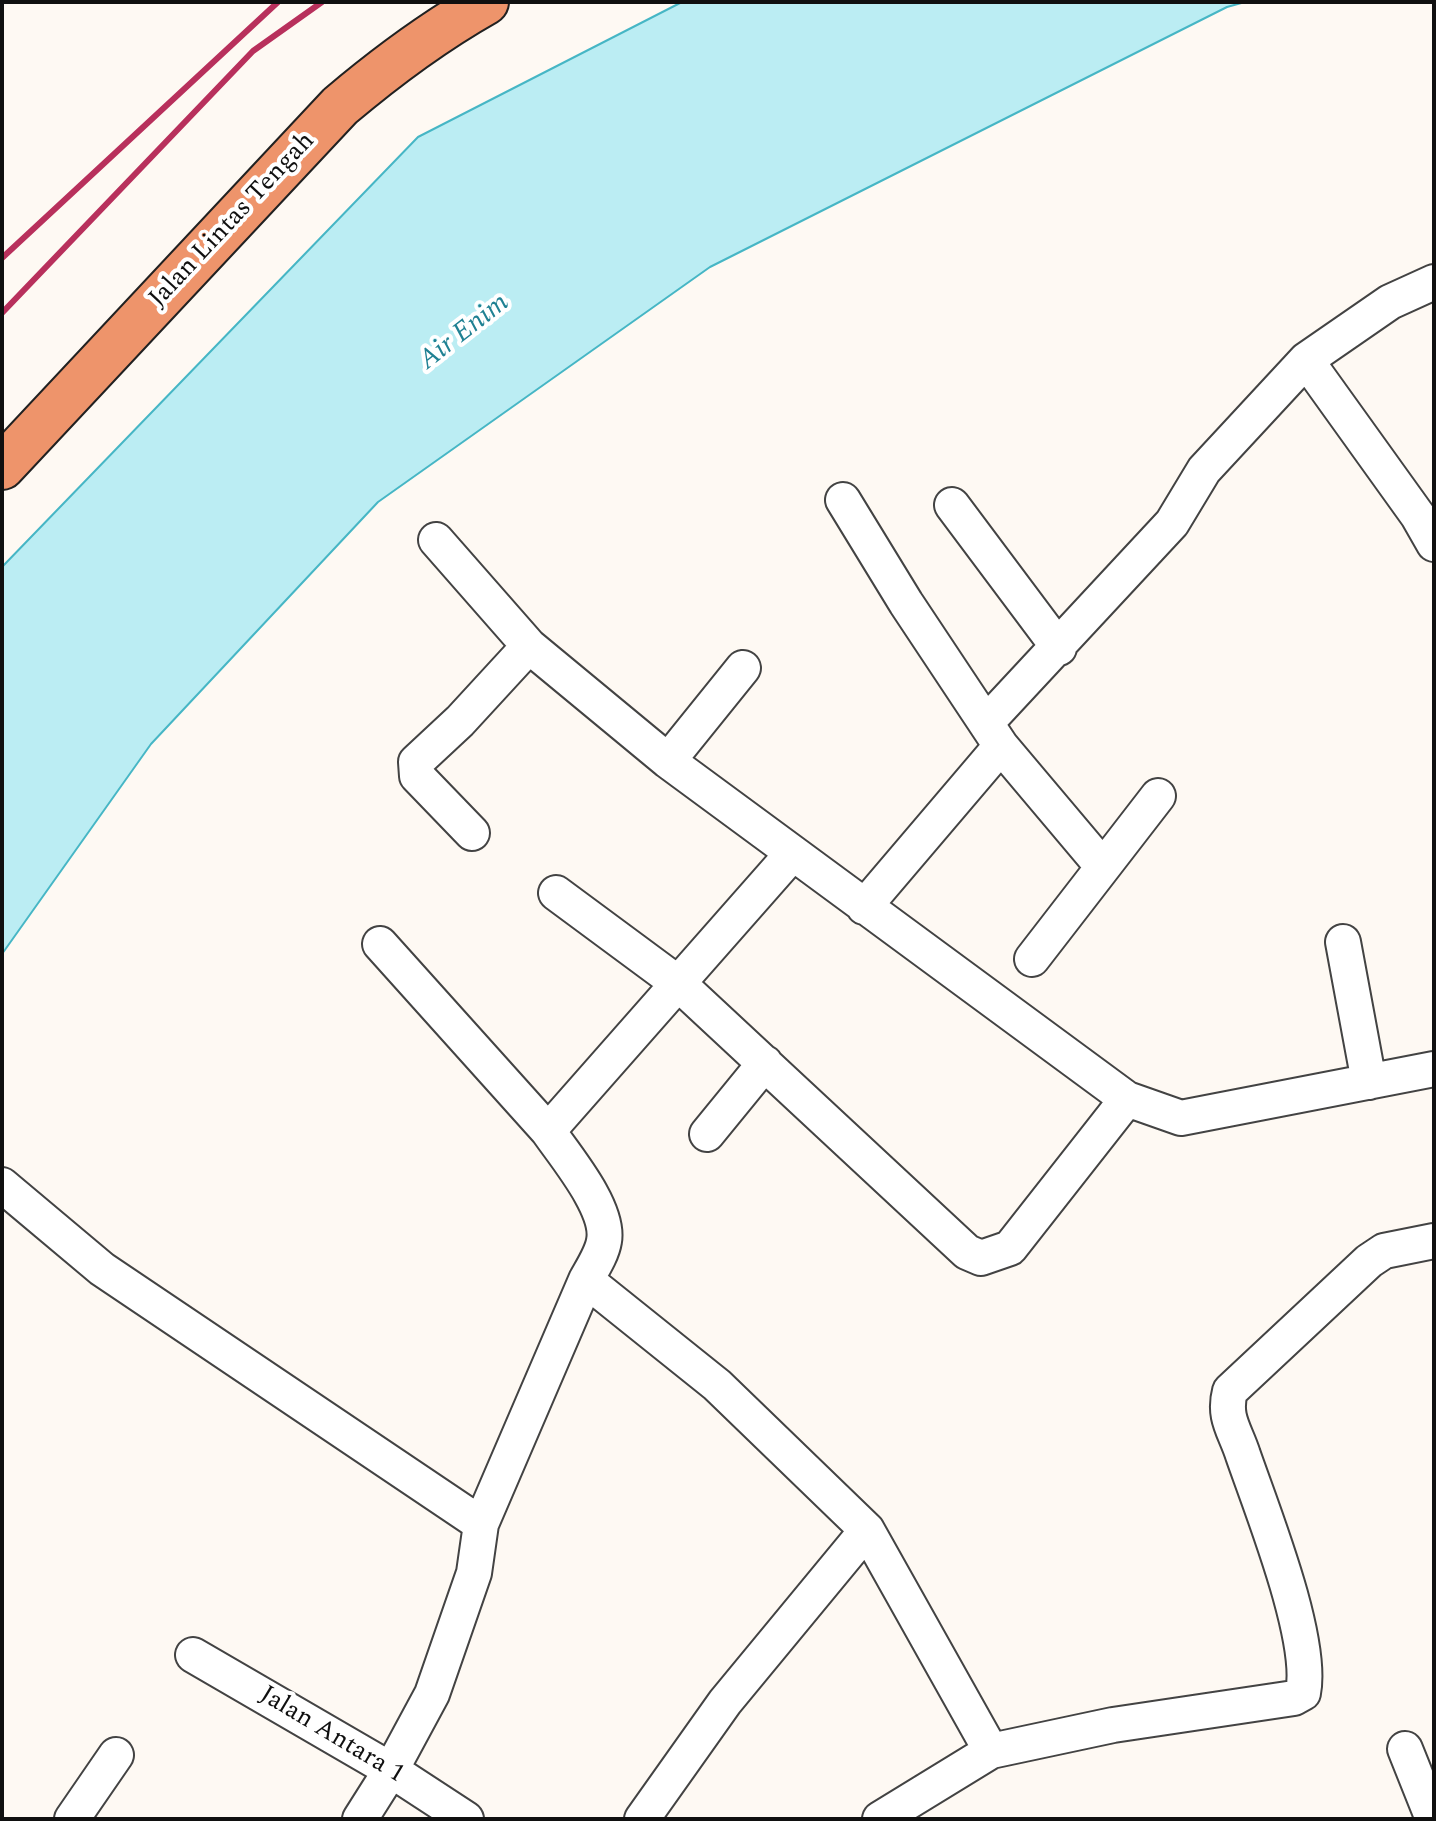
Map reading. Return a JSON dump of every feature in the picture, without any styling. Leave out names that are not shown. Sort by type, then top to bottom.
[{"type":"highway","name":"Jalan Lintas Tengah","points":[[2,467],[340,106],[394,62],[446,25],[486,2]]},
{"type":"street","points":[[864,907],[1059,648],[1172,523],[1204,470],[1306,360],[1390,302],[1434,282]]},
{"type":"street","points":[[1306,360],[1418,516],[1434,544]]},
{"type":"street","points":[[843,500],[906,603],[994,735],[1103,867]]},
{"type":"street","points":[[952,505],[1059,648]]},
{"type":"street","points":[[436,540],[529,646],[668,761],[1127,1099],[1181,1118],[1434,1069]]},
{"type":"street","points":[[472,833],[417,776],[416,762],[460,721],[529,646]]},
{"type":"street","points":[[668,761],[743,668]]},
{"type":"street","points":[[1032,959],[1158,796]]},
{"type":"street","points":[[548,1131],[792,854]]},
{"type":"street","points":[[556,893],[679,984],[967,1252],[981,1258],[1010,1248],[1127,1099]]},
{"type":"street","points":[[1343,942],[1369,1082]]},
{"type":"street","points":[[360,1819],[391,1770],[432,1694],[474,1573],[481,1524],[604,1243],[604,1222],[591,1196],[548,1131],[380,944]]},
{"type":"street","points":[[707,1134],[765,1063]]},
{"type":"street","points":[[2,1185],[102,1269],[481,1524]]},
{"type":"street","points":[[880,1819],[991,1751],[1113,1725],[1294,1698],[1303,1693],[1305,1679],[1295,1612],[1242,1450],[1230,1423],[1226,1407],[1230,1391],[1369,1261],[1384,1251],[1434,1241]]},
{"type":"street","points":[[586,1280],[717,1385],[867,1530],[991,1751]]},
{"type":"street","points":[[642,1819],[725,1702],[867,1530]]},
{"type":"street","name":"Jalan Antara 1","points":[[193,1655],[391,1770],[466,1819]]},
{"type":"street","points":[[1405,1749],[1433,1819]]},
{"type":"street","points":[[72,1819],[116,1755]]},
{"type":"water","name":"Air Enim","points":[[682,2],[1245,2],[1227,7],[710,267],[378,502],[151,744],[2,954],[2,567],[418,137]]},
{"type":"railway","points":[[2,258],[278,2]]},
{"type":"railway","points":[[2,313],[253,51],[322,2]]}]
